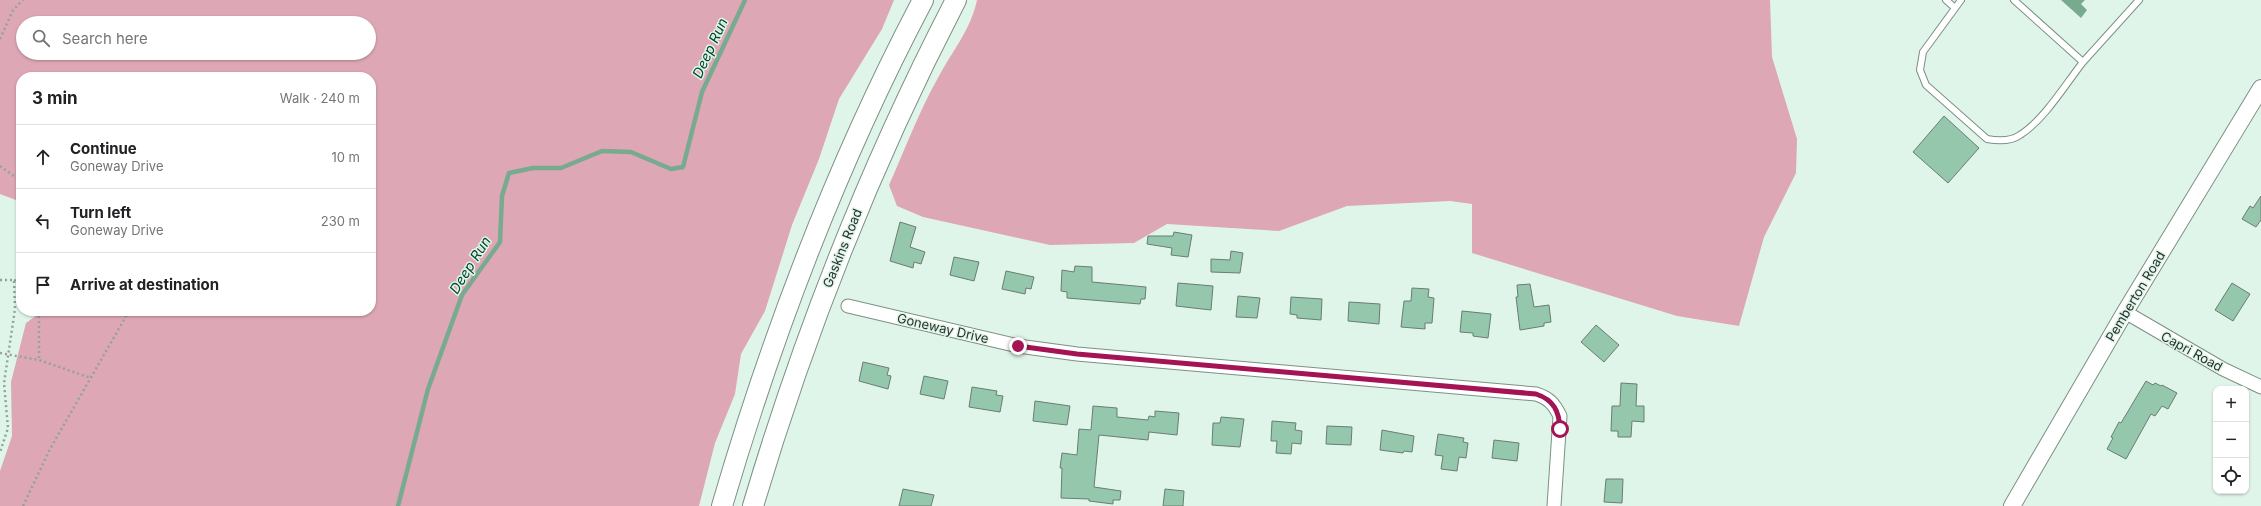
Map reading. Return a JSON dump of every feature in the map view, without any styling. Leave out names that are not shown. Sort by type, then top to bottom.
[{"type":"main road","points":[[722,506],[764,372],[806,258],[875,96],[923,0]]},
{"type":"main road","name":"Gaskins Road","points":[[753,506],[771,445],[814,319],[853,218],[898,116],[956,0]]},
{"type":"street","name":"Pemberton Road","points":[[2012,506],[2125,312],[2261,88]]},
{"type":"street","name":"Goneway Drive","points":[[848,306],[1018,346],[1077,354],[1536,394],[1546,397],[1554,404],[1560,416],[1554,506]]},
{"type":"street","name":"Capri Road","points":[[2125,312],[2223,369],[2261,387]]},
{"type":"lane","points":[[1946,0],[1955,8]]},
{"type":"lane","points":[[1961,0],[1923,52],[1920,70],[1926,85],[1987,139],[2000,142],[2020,136],[2038,119],[2083,62],[2139,0]]},
{"type":"lane","points":[[2014,0],[2083,62]]},
{"type":"path","points":[[0,39],[13,10],[23,0]]},
{"type":"path","points":[[0,166],[16,177]]},
{"type":"path","points":[[0,280],[14,280],[15,308],[4,383],[8,428],[0,452]]},
{"type":"path","points":[[39,316],[39,360]]},
{"type":"path","points":[[23,506],[50,449],[126,316]]},
{"type":"path","points":[[0,353],[39,360],[92,378]]},
{"type":"shaded area","points":[[0,0],[894,0],[882,29],[839,99],[819,159],[792,225],[765,311],[741,354],[735,394],[715,443],[699,506],[0,506],[0,471],[12,436],[11,382],[26,323],[36,316],[376,316],[376,72],[16,72],[16,200],[0,194]]},
{"type":"shaded area","points":[[977,0],[1770,0],[1772,57],[1797,139],[1796,173],[1764,237],[1739,326],[1677,316],[1472,253],[1472,204],[1450,201],[1347,206],[1279,231],[1167,224],[1134,243],[1050,245],[923,217],[897,206],[889,185],[925,103],[966,30]]},
{"type":"shaded area","points":[[2061,0],[2085,0],[2081,4],[2087,10],[2081,18]]},
{"type":"building","points":[[1944,116],[1979,148],[1948,183],[1913,152]]},
{"type":"building","points":[[2261,196],[2261,220],[2256,227],[2242,219],[2250,206],[2253,208]]},
{"type":"building","points":[[900,222],[916,227],[910,247],[925,252],[921,264],[914,262],[913,268],[890,261]]},
{"type":"building","points":[[1174,232],[1192,235],[1188,257],[1171,255],[1172,248],[1147,244],[1148,236],[1173,236]]},
{"type":"building","points":[[1231,251],[1243,253],[1240,273],[1211,272],[1211,259],[1230,260]]},
{"type":"building","points":[[954,257],[979,262],[974,281],[950,275]]},
{"type":"building","points":[[1075,266],[1092,267],[1092,282],[1146,287],[1145,299],[1141,299],[1140,304],[1067,298],[1067,292],[1061,291],[1062,270],[1074,272]]},
{"type":"building","points":[[1006,271],[1034,277],[1031,289],[1026,288],[1025,294],[1002,289]]},
{"type":"building","points":[[1178,283],[1213,286],[1211,310],[1176,306]]},
{"type":"building","points":[[2232,283],[2250,294],[2233,321],[2215,310]]},
{"type":"building","points":[[1530,284],[1534,307],[1549,305],[1551,322],[1544,323],[1544,326],[1520,330],[1516,297],[1518,297],[1517,285]]},
{"type":"building","points":[[1412,288],[1429,289],[1428,297],[1434,298],[1432,323],[1425,323],[1425,329],[1401,327],[1404,301],[1411,301]]},
{"type":"building","points":[[1238,296],[1260,298],[1257,318],[1236,317]]},
{"type":"building","points":[[1291,297],[1322,299],[1321,320],[1297,318],[1297,315],[1290,314]]},
{"type":"building","points":[[1349,302],[1380,304],[1379,324],[1348,321]]},
{"type":"building","points":[[1462,311],[1491,314],[1488,338],[1473,336],[1473,333],[1460,332]]},
{"type":"building","points":[[1596,325],[1619,345],[1604,362],[1581,342]]},
{"type":"building","points":[[863,362],[889,368],[887,375],[891,376],[888,389],[859,381]]},
{"type":"building","points":[[924,376],[948,381],[944,399],[920,394]]},
{"type":"building","points":[[2146,381],[2153,385],[2155,383],[2161,386],[2162,385],[2177,393],[2168,409],[2162,406],[2155,416],[2151,414],[2126,459],[2107,449],[2113,438],[2111,437],[2119,422],[2121,423]]},
{"type":"building","points":[[1621,383],[1637,384],[1636,406],[1644,406],[1644,422],[1632,421],[1631,437],[1618,437],[1618,431],[1611,431],[1612,406],[1620,406]]},
{"type":"building","points":[[972,387],[997,391],[996,395],[1003,396],[1000,412],[969,407]]},
{"type":"building","points":[[1035,401],[1070,406],[1067,425],[1033,421]]},
{"type":"building","points":[[1093,406],[1117,408],[1117,417],[1148,420],[1149,416],[1155,417],[1155,411],[1179,413],[1177,435],[1149,432],[1148,440],[1099,435],[1094,487],[1121,491],[1120,500],[1113,500],[1113,504],[1089,501],[1089,499],[1061,498],[1062,468],[1060,468],[1062,453],[1077,455],[1079,429],[1091,430]]},
{"type":"building","points":[[1221,417],[1244,419],[1240,447],[1212,445],[1213,423],[1220,423]]},
{"type":"building","points":[[1272,421],[1296,423],[1295,430],[1302,431],[1301,444],[1292,443],[1291,454],[1276,453],[1277,441],[1271,441]]},
{"type":"building","points":[[1327,426],[1352,427],[1351,445],[1326,444]]},
{"type":"building","points":[[1382,430],[1414,436],[1412,452],[1404,451],[1403,453],[1380,450]]},
{"type":"building","points":[[1438,434],[1464,438],[1463,442],[1468,443],[1466,458],[1459,457],[1457,471],[1441,469],[1443,456],[1435,455]]},
{"type":"building","points":[[1494,440],[1519,443],[1517,461],[1492,458]]},
{"type":"building","points":[[1606,479],[1623,479],[1622,503],[1604,502]]},
{"type":"building","points":[[903,489],[934,495],[931,506],[899,506]]},
{"type":"building","points":[[1165,489],[1184,491],[1183,506],[1163,506]]},
{"type":"waterway","name":"Deep Run","points":[[398,506],[428,389],[462,295],[500,242],[502,196],[509,173],[533,168],[561,168],[602,151],[631,152],[671,169],[683,167],[702,92],[745,0]]},
{"type":"route","points":[[1018,346],[1077,354],[1536,394],[1546,397],[1554,404],[1560,416],[1560,429]]}]
